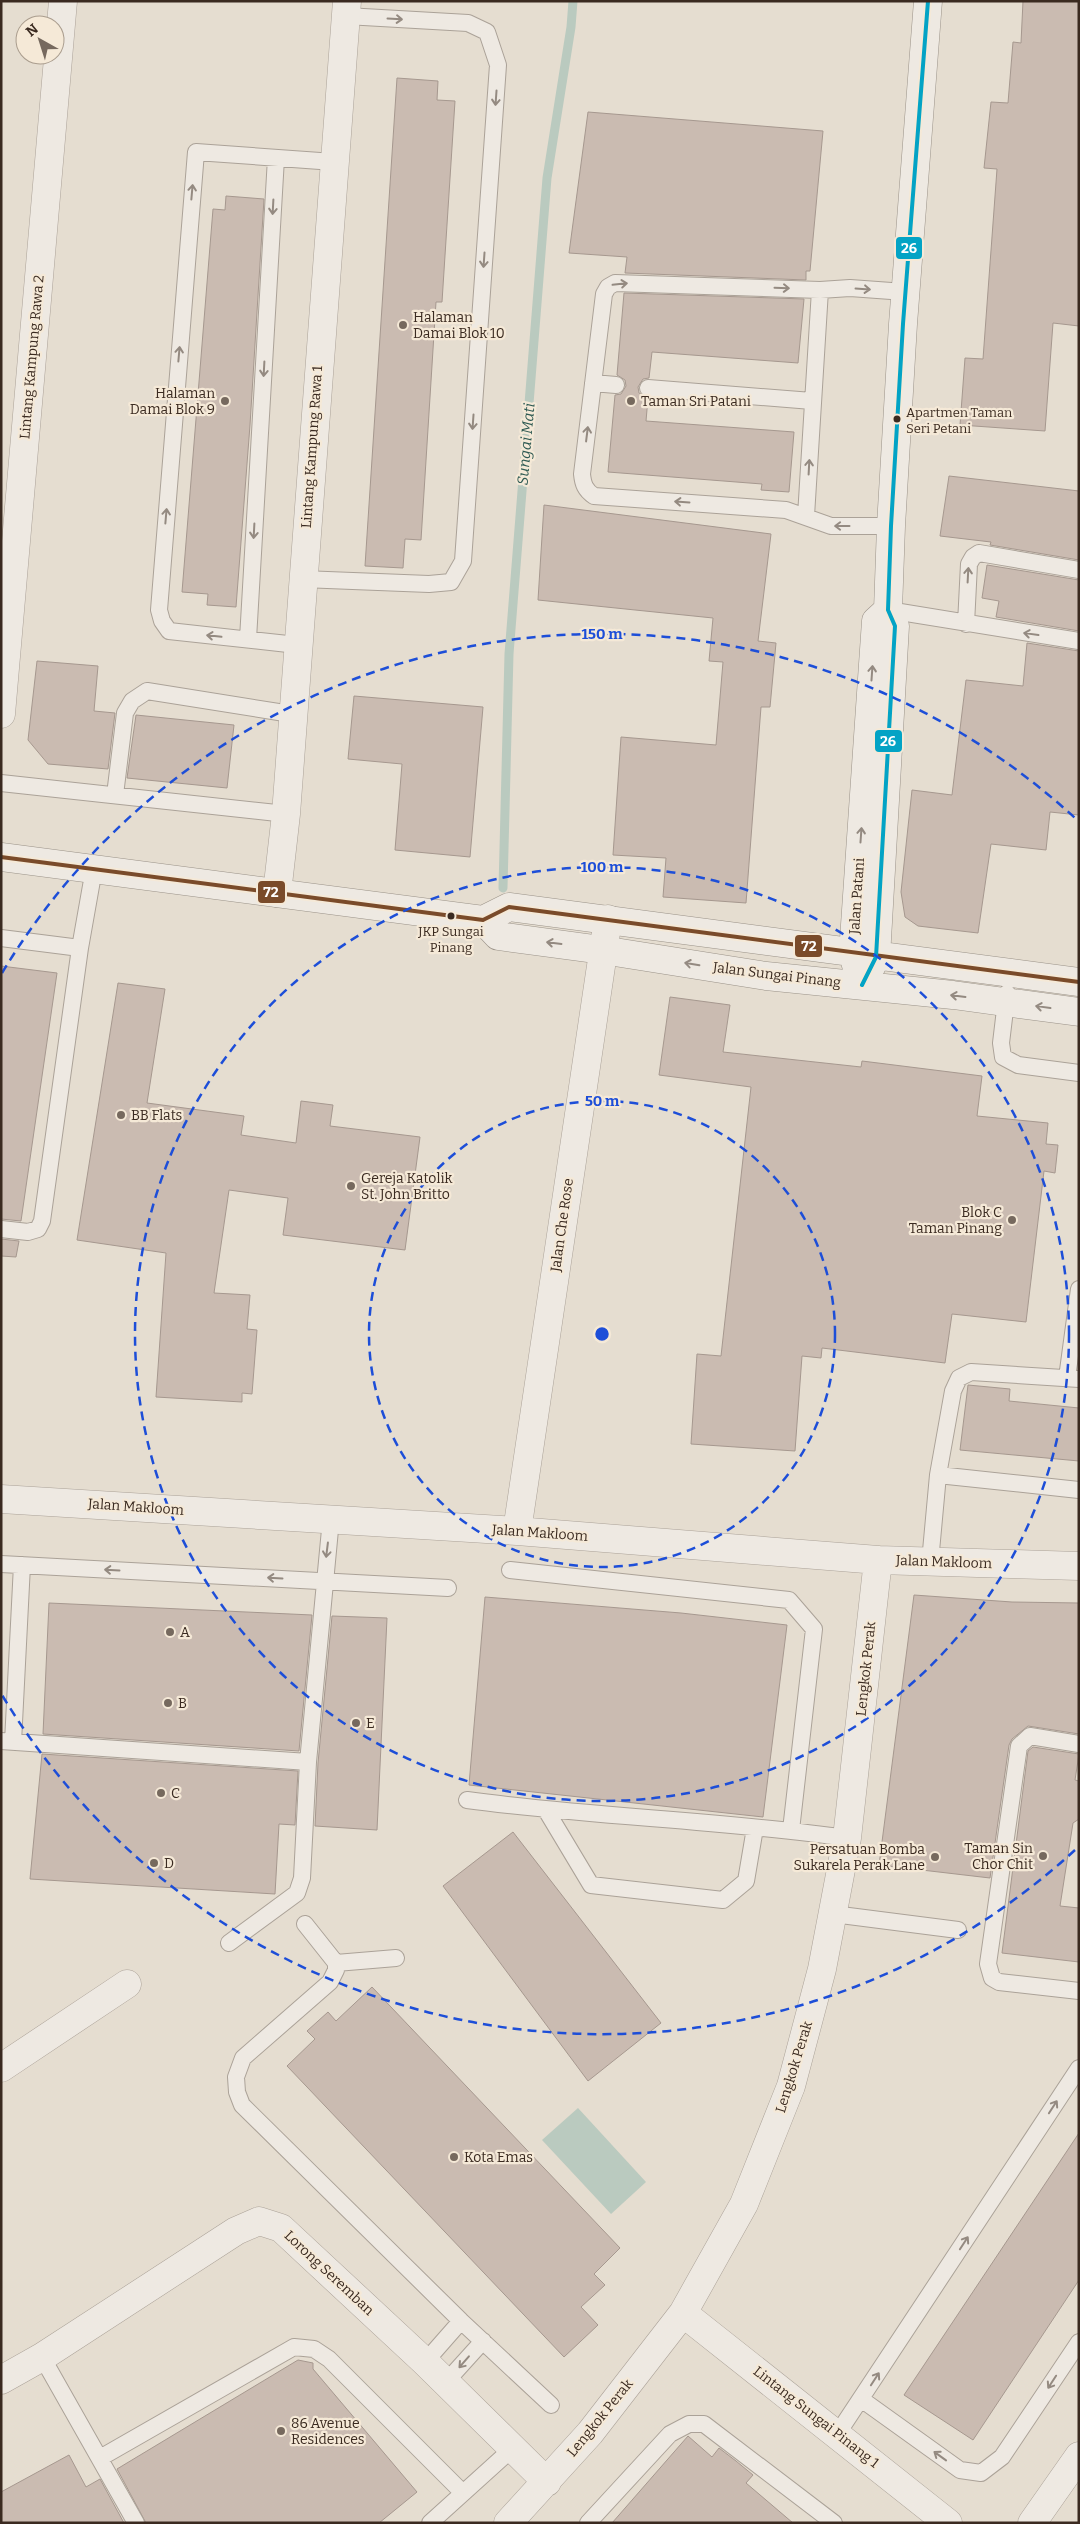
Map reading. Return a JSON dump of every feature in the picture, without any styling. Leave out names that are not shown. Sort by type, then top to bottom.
[{"type":"street","name":"Lintang Kampung Rawa 2","points":[[1,714],[63,1]]},
{"type":"street","points":[[888,610],[905,292],[928,1]]},
{"type":"street","name":"Lintang Kampung Rawa 1","points":[[277,893],[286,814],[297,645],[347,8]]},
{"type":"street","name":"Jalan Patani","points":[[862,986],[865,955],[876,621],[888,610]]},
{"type":"street","points":[[1,857],[483,920],[509,907],[1079,982]]},
{"type":"street","name":"Jalan Che Rose","points":[[518,1531],[608,919]]},
{"type":"street","name":"Jalan Sungai Pinang","points":[[483,920],[498,936],[602,950],[766,976],[1007,1002],[1079,1012]]},
{"type":"street","name":"Jalan Makloom","points":[[1,1499],[518,1531],[878,1560],[1079,1566]]},
{"type":"street","name":"Lengkok Perak","points":[[508,2523],[590,2433],[683,2313],[744,2204],[791,2086],[822,1970],[847,1838],[878,1560]]},
{"type":"street","points":[[1,2068],[127,1984]]},
{"type":"street","name":"Lorong Seremban","points":[[1,2380],[42,2357],[236,2231],[259,2221],[281,2228],[425,2362],[547,2482]]},
{"type":"street","name":"Lintang Sungai Pinang 1","points":[[683,2313],[838,2433],[948,2523]]},
{"type":"street","points":[[1032,2523],[1079,2456]]},
{"type":"lane","points":[[302,579],[429,584],[451,582],[463,561],[498,65],[487,32],[468,23],[347,8]]},
{"type":"lane","points":[[297,645],[170,630],[162,621],[159,610],[196,152],[334,162]]},
{"type":"lane","points":[[248,640],[276,158]]},
{"type":"lane","points":[[891,526],[831,526],[786,510],[594,496],[582,483],[582,474],[604,294],[608,287],[616,283],[820,290],[850,288],[905,292]]},
{"type":"lane","points":[[806,516],[820,290]]},
{"type":"lane","points":[[593,383],[616,385]]},
{"type":"lane","points":[[648,388],[812,401]]},
{"type":"lane","points":[[966,624],[969,564],[973,557],[979,553],[1079,570]]},
{"type":"lane","points":[[888,610],[1079,641]]},
{"type":"lane","points":[[115,795],[125,713],[132,700],[147,691],[292,714]]},
{"type":"lane","points":[[1,783],[286,814]]},
{"type":"lane","points":[[1,1228],[28,1232],[38,1229],[42,1221],[80,948],[94,869]]},
{"type":"lane","points":[[1,938],[80,948]]},
{"type":"lane","points":[[1009,974],[1001,1043],[1002,1058],[1018,1065],[1079,1073]]},
{"type":"lane","points":[[930,1562],[938,1475],[953,1392],[959,1378],[971,1372],[1073,1379],[1079,1289]]},
{"type":"lane","points":[[938,1475],[1079,1490]]},
{"type":"lane","points":[[229,1944],[297,1893],[302,1878],[308,1762],[330,1519]]},
{"type":"lane","points":[[1,1564],[448,1588]]},
{"type":"lane","points":[[22,1565],[7,1741],[308,1762]]},
{"type":"lane","points":[[510,1570],[790,1600],[814,1629],[791,1830]]},
{"type":"lane","points":[[1079,1744],[1030,1736],[1019,1746],[988,1964],[992,1978],[999,1982],[1079,1990]]},
{"type":"lane","points":[[467,1800],[546,1810],[791,1830],[847,1838]]},
{"type":"lane","points":[[546,1810],[591,1885],[723,1900],[746,1882],[755,1828]]},
{"type":"lane","points":[[833,1914],[958,1930]]},
{"type":"lane","points":[[305,1924],[336,1963],[336,1970],[330,1982],[243,2058],[236,2077],[237,2092],[242,2105],[482,2341],[551,2405]]},
{"type":"lane","points":[[336,1963],[396,1958]]},
{"type":"lane","points":[[838,2433],[862,2400],[1079,2068]]},
{"type":"lane","points":[[425,2362],[462,2321]]},
{"type":"lane","points":[[445,2383],[482,2341]]},
{"type":"lane","points":[[862,2400],[960,2470],[981,2473],[1002,2458],[1079,2342]]},
{"type":"lane","points":[[100,2458],[294,2347],[314,2349],[329,2359],[463,2493]]},
{"type":"lane","points":[[42,2357],[136,2523]]},
{"type":"lane","points":[[588,2523],[670,2434],[690,2424],[704,2424],[834,2523]]},
{"type":"lane","points":[[430,2523],[513,2448]]},
{"type":"shaded area","points":[[578,2108],[646,2182],[611,2214],[542,2140]]},
{"type":"building","points":[[1023,1],[1079,1],[1079,326],[1053,323],[1045,431],[960,425],[965,358],[983,359],[997,169],[984,168],[991,102],[1008,103],[1013,42],[1021,43]]},
{"type":"building","name":"Halaman Damai Blok 10","points":[[397,78],[438,81],[437,100],[455,101],[442,302],[436,302],[421,540],[405,539],[403,568],[365,566]]},
{"type":"building","points":[[588,112],[823,131],[810,271],[806,271],[806,280],[625,273],[627,257],[569,253]]},
{"type":"building","name":"Halaman Damai Blok 9","points":[[226,196],[264,199],[250,425],[236,607],[207,605],[208,594],[182,592],[213,209],[225,210]]},
{"type":"building","name":"Taman Sri Patani","points":[[624,293],[804,299],[798,363],[652,352],[649,378],[643,379],[638,387],[639,393],[648,398],[646,421],[794,432],[789,492],[761,490],[762,484],[608,472],[615,395],[621,394],[626,386],[625,380],[617,375]]},
{"type":"building","points":[[949,476],[1079,491],[1079,560],[990,545],[991,542],[940,536]]},
{"type":"building","points":[[544,505],[771,534],[758,641],[776,643],[770,707],[761,707],[746,903],[663,897],[666,858],[613,855],[621,737],[716,745],[723,662],[709,661],[713,618],[538,600]]},
{"type":"building","points":[[987,565],[1079,580],[1079,631],[996,617],[999,601],[982,598]]},
{"type":"building","points":[[1027,643],[1079,651],[1079,815],[1050,812],[1046,850],[991,844],[978,933],[918,926],[905,917],[901,892],[912,790],[952,795],[966,680],[1023,686]]},
{"type":"building","points":[[37,661],[98,666],[94,711],[115,713],[108,769],[48,764],[28,740]]},
{"type":"building","points":[[354,696],[483,707],[470,857],[395,850],[402,764],[348,759]]},
{"type":"building","points":[[136,715],[234,725],[227,788],[127,778]]},
{"type":"building","points":[[1,966],[57,973],[21,1221],[1,1219]]},
{"type":"building","points":[[118,983],[165,989],[147,1103],[244,1116],[241,1135],[296,1143],[301,1101],[333,1105],[330,1126],[420,1137],[405,1250],[283,1235],[288,1198],[229,1190],[214,1293],[250,1295],[247,1329],[257,1330],[252,1394],[242,1393],[242,1402],[156,1397],[166,1253],[77,1240]]},
{"type":"building","points":[[670,997],[730,1005],[723,1052],[861,1067],[862,1061],[982,1076],[977,1116],[1048,1123],[1046,1144],[1058,1145],[1055,1173],[1044,1171],[1026,1322],[952,1314],[945,1363],[822,1348],[821,1358],[802,1356],[795,1451],[691,1444],[697,1354],[721,1356],[751,1087],[659,1075]]},
{"type":"building","points":[[1,1239],[19,1241],[16,1257],[1,1256]]},
{"type":"building","points":[[968,1385],[1010,1389],[1009,1401],[1079,1408],[1079,1461],[960,1450]]},
{"type":"building","points":[[914,1595],[1012,1602],[1079,1603],[1079,1734],[1028,1726],[1012,1739],[1009,1745],[990,1878],[879,1865]]},
{"type":"building","points":[[485,1597],[681,1613],[787,1625],[763,1817],[469,1785]]},
{"type":"building","points":[[49,1603],[312,1615],[299,1751],[43,1734]]},
{"type":"building","name":"E","points":[[332,1616],[387,1618],[377,1830],[315,1826],[318,1763]]},
{"type":"building","name":"Taman Sin Chor Chit","points":[[1033,1747],[1079,1754],[1075,1780],[1079,1781],[1079,1819],[1073,1823],[1060,1906],[1079,1908],[1079,1962],[1002,1953],[1028,1751]]},
{"type":"building","points":[[42,1754],[298,1771],[295,1825],[279,1824],[275,1894],[30,1879]]},
{"type":"building","points":[[513,1832],[661,2023],[588,2081],[443,1886]]},
{"type":"building","name":"Kota Emas","points":[[372,1987],[620,2248],[594,2274],[605,2285],[581,2307],[598,2325],[564,2357],[287,2066],[315,2039],[307,2031],[328,2012],[336,2021]]},
{"type":"building","points":[[1079,2133],[1079,2280],[973,2440],[904,2395]]},
{"type":"building","name":"86 Avenue Residences","points":[[298,2360],[313,2363],[313,2369],[417,2492],[379,2523],[146,2523],[117,2469]]},
{"type":"building","points":[[688,2436],[712,2457],[719,2448],[753,2475],[746,2483],[793,2523],[612,2523]]},
{"type":"building","points":[[69,2455],[86,2487],[100,2479],[124,2523],[1,2523],[1,2492]]},
{"type":"waterway","name":"Sungai Mati","points":[[503,888],[509,654],[547,178],[571,27],[573,1]]},
{"type":"transit line","name":"26","points":[[862,985],[876,957],[895,626],[888,610],[891,526],[903,324],[928,1]]},
{"type":"transit line","name":"72","points":[[1,857],[483,920],[509,907],[1079,982]]},
{"type":"place","name":"Halaman Damai Blok 10","points":[[403,325]]},
{"type":"place","name":"Halaman Damai Blok 9","points":[[225,401]]},
{"type":"place","name":"Taman Sri Patani","points":[[631,401]]},
{"type":"place","name":"Apartmen Taman Seri Petani","points":[[897,419]]},
{"type":"place","name":"JKP Sungai Pinang","points":[[451,916]]},
{"type":"place","name":"BB Flats","points":[[121,1115]]},
{"type":"place","name":"Gereja Katolik St. John Britto","points":[[351,1186]]},
{"type":"place","name":"Blok C Taman Pinang","points":[[1012,1220]]},
{"type":"place","name":"A","points":[[170,1632]]},
{"type":"place","name":"B","points":[[168,1703]]},
{"type":"place","name":"E","points":[[356,1723]]},
{"type":"place","name":"C","points":[[161,1793]]},
{"type":"place","name":"Taman Sin Chor Chit","points":[[1043,1856]]},
{"type":"place","name":"Persatuan Bomba Sukarela Perak Lane","points":[[935,1857]]},
{"type":"place","name":"D","points":[[154,1863]]},
{"type":"place","name":"Kota Emas","points":[[454,2157]]},
{"type":"place","name":"86 Avenue Residences","points":[[281,2431]]}]
